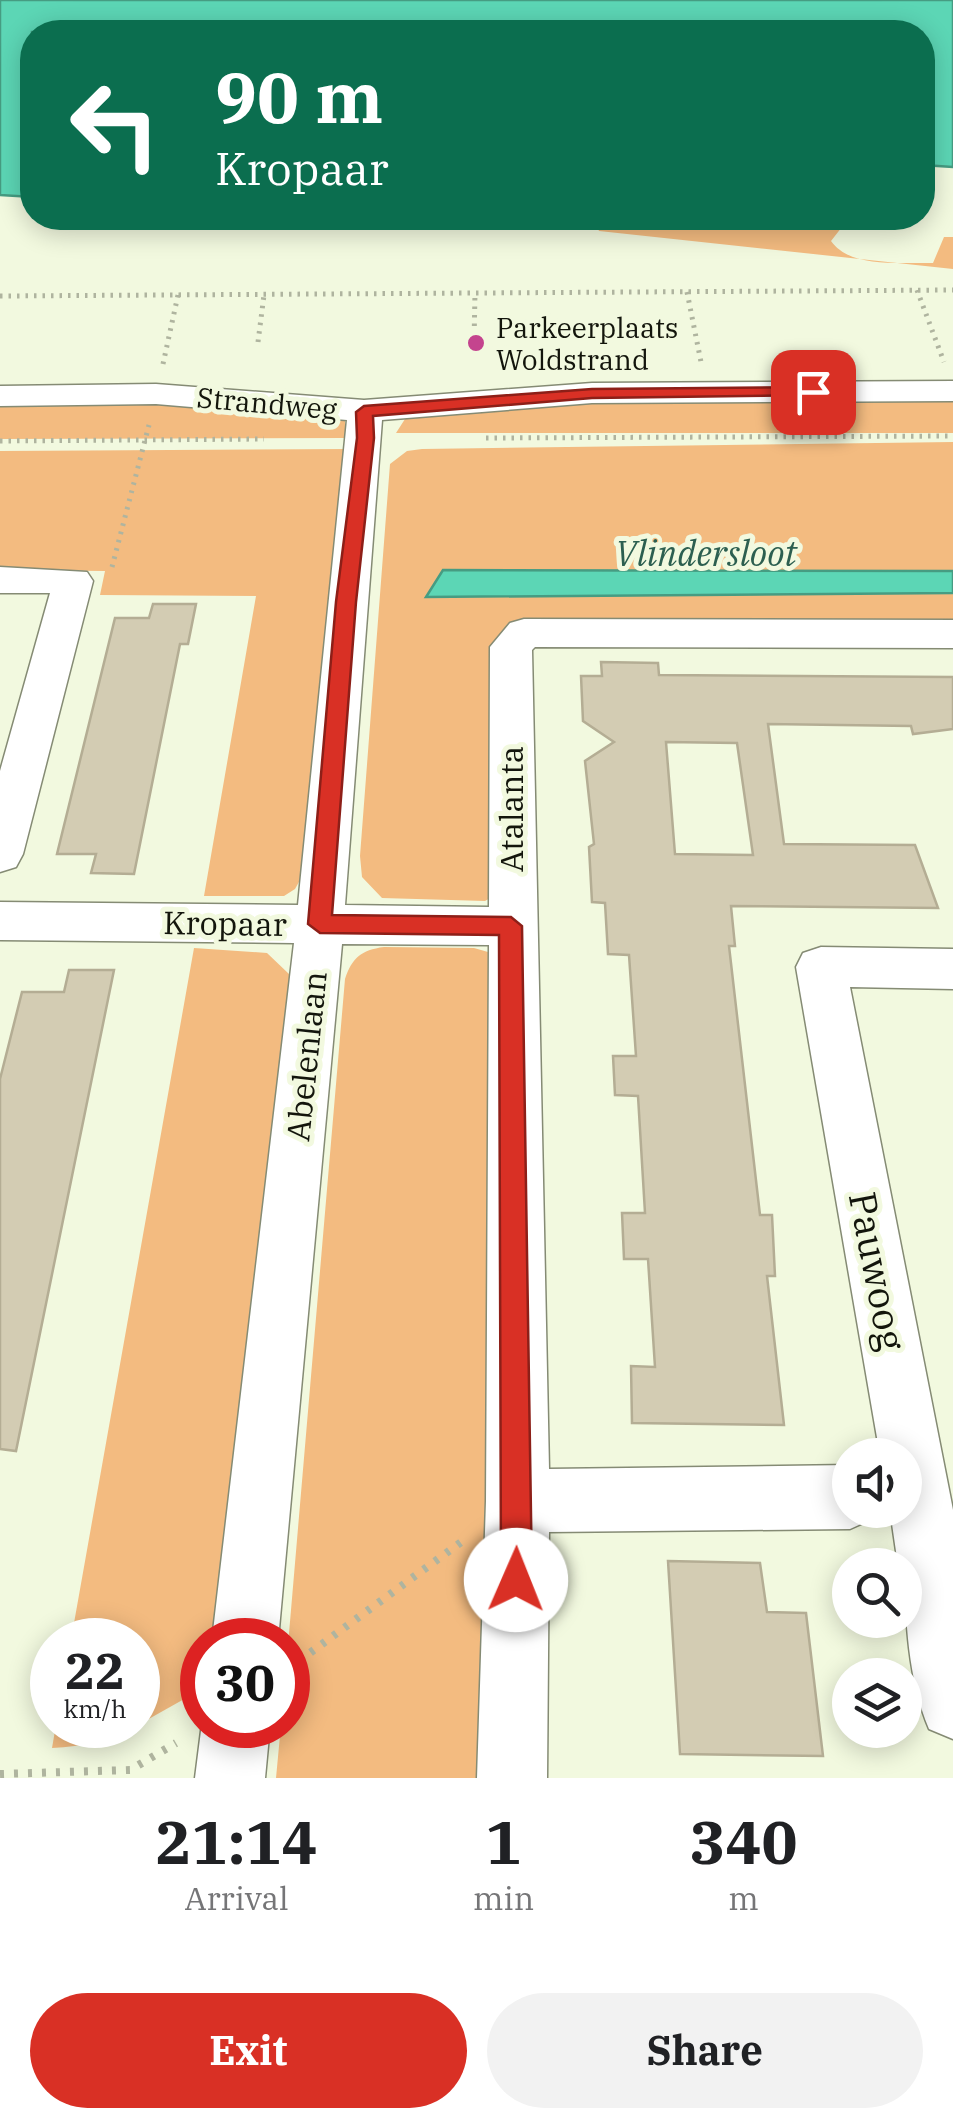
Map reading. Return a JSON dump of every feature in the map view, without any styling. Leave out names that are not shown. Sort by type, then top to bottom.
[{"type":"street","name":"Strandweg","points":[[0,396],[156,394],[364,412],[592,394],[950,381]]},
{"type":"street","name":"Abelenlaan","points":[[247,1618],[320,924],[346,602],[365,438],[364,412]]},
{"type":"street","points":[[0,580],[73,581],[0,854]]},
{"type":"street","name":"Atalanta","points":[[512,1778],[518,1501],[512,648],[524,634],[953,634]]},
{"type":"street","name":"Kropaar","points":[[0,921],[511,926]]},
{"type":"street","name":"Pauwoog","points":[[953,969],[821,967],[926,1496],[953,1705]]},
{"type":"street","points":[[518,1501],[832,1496]]},
{"type":"path","points":[[916,290],[950,381]]},
{"type":"path","points":[[0,296],[953,290]]},
{"type":"path","points":[[687,292],[708,392]]},
{"type":"path","points":[[474,343],[475,293]]},
{"type":"path","points":[[258,342],[264,294]]},
{"type":"path","points":[[73,581],[112,567],[146,440],[178,295]]},
{"type":"path","points":[[483,438],[953,436]]},
{"type":"path","points":[[0,441],[266,439]]},
{"type":"path","points":[[310,1653],[518,1501]]},
{"type":"path","points":[[0,1774],[130,1770],[212,1748]]},
{"type":"shaded area","points":[[840,230],[831,241],[840,250],[861,259],[599,231]]},
{"type":"shaded area","points":[[944,237],[953,237],[953,269],[897,263],[933,263]]},
{"type":"shaded area","points":[[953,399],[953,433],[396,433],[405,419],[599,401]]},
{"type":"shaded area","points":[[152,400],[345,418],[345,438],[0,439],[0,406]]},
{"type":"shaded area","points":[[953,442],[953,571],[443,570],[426,597],[953,593],[953,625],[511,625],[504,890],[485,901],[382,898],[362,877],[360,856],[390,464],[407,451]]},
{"type":"shaded area","points":[[351,449],[304,873],[295,889],[284,896],[204,896],[256,596],[100,595],[105,571],[0,570],[0,451]]},
{"type":"shaded area","points":[[194,948],[267,953],[289,974],[291,993],[218,1618],[180,1618],[180,1701],[160,1713],[160,1618],[75,1618]]},
{"type":"shaded area","points":[[474,948],[488,952],[498,963],[508,1778],[276,1778],[279,1748],[310,1748],[310,1618],[290,1618],[345,979],[358,956],[369,950]]},
{"type":"water","points":[[0,0],[953,0],[953,167],[935,166],[935,20],[20,20],[20,196],[0,195]]},
{"type":"water","points":[[443,570],[953,571],[953,593],[426,597]]},
{"type":"building","points":[[153,604],[196,604],[188,644],[180,644],[134,874],[91,873],[96,854],[57,854],[115,618],[149,618]]},
{"type":"building","points":[[601,662],[658,663],[659,675],[953,677],[953,729],[913,734],[911,726],[768,724],[784,844],[915,845],[938,908],[731,906],[735,946],[729,946],[760,1215],[772,1215],[775,1276],[767,1276],[784,1425],[632,1423],[631,1366],[655,1367],[648,1259],[624,1259],[622,1213],[645,1213],[638,1096],[615,1095],[613,1056],[636,1056],[629,955],[608,954],[605,903],[592,902],[589,847],[594,844],[585,761],[614,742],[583,721],[581,676],[602,676]],"holes":[[[666,742],[737,743],[753,855],[675,854]]]},
{"type":"building","points":[[69,970],[114,970],[16,1451],[0,1449],[0,1079],[22,992],[64,992]]},
{"type":"building","points":[[668,1561],[760,1563],[767,1612],[806,1613],[823,1756],[680,1754]]},
{"type":"place","name":"Parkeerplaats Woldstrand","points":[[476,343]]},
{"type":"route","points":[[516,1580],[511,926],[320,924],[346,602],[365,438],[364,412],[592,394],[813,392]]},
{"type":"water label","name":"Vlindersloot","points":[[706,553]]}]
